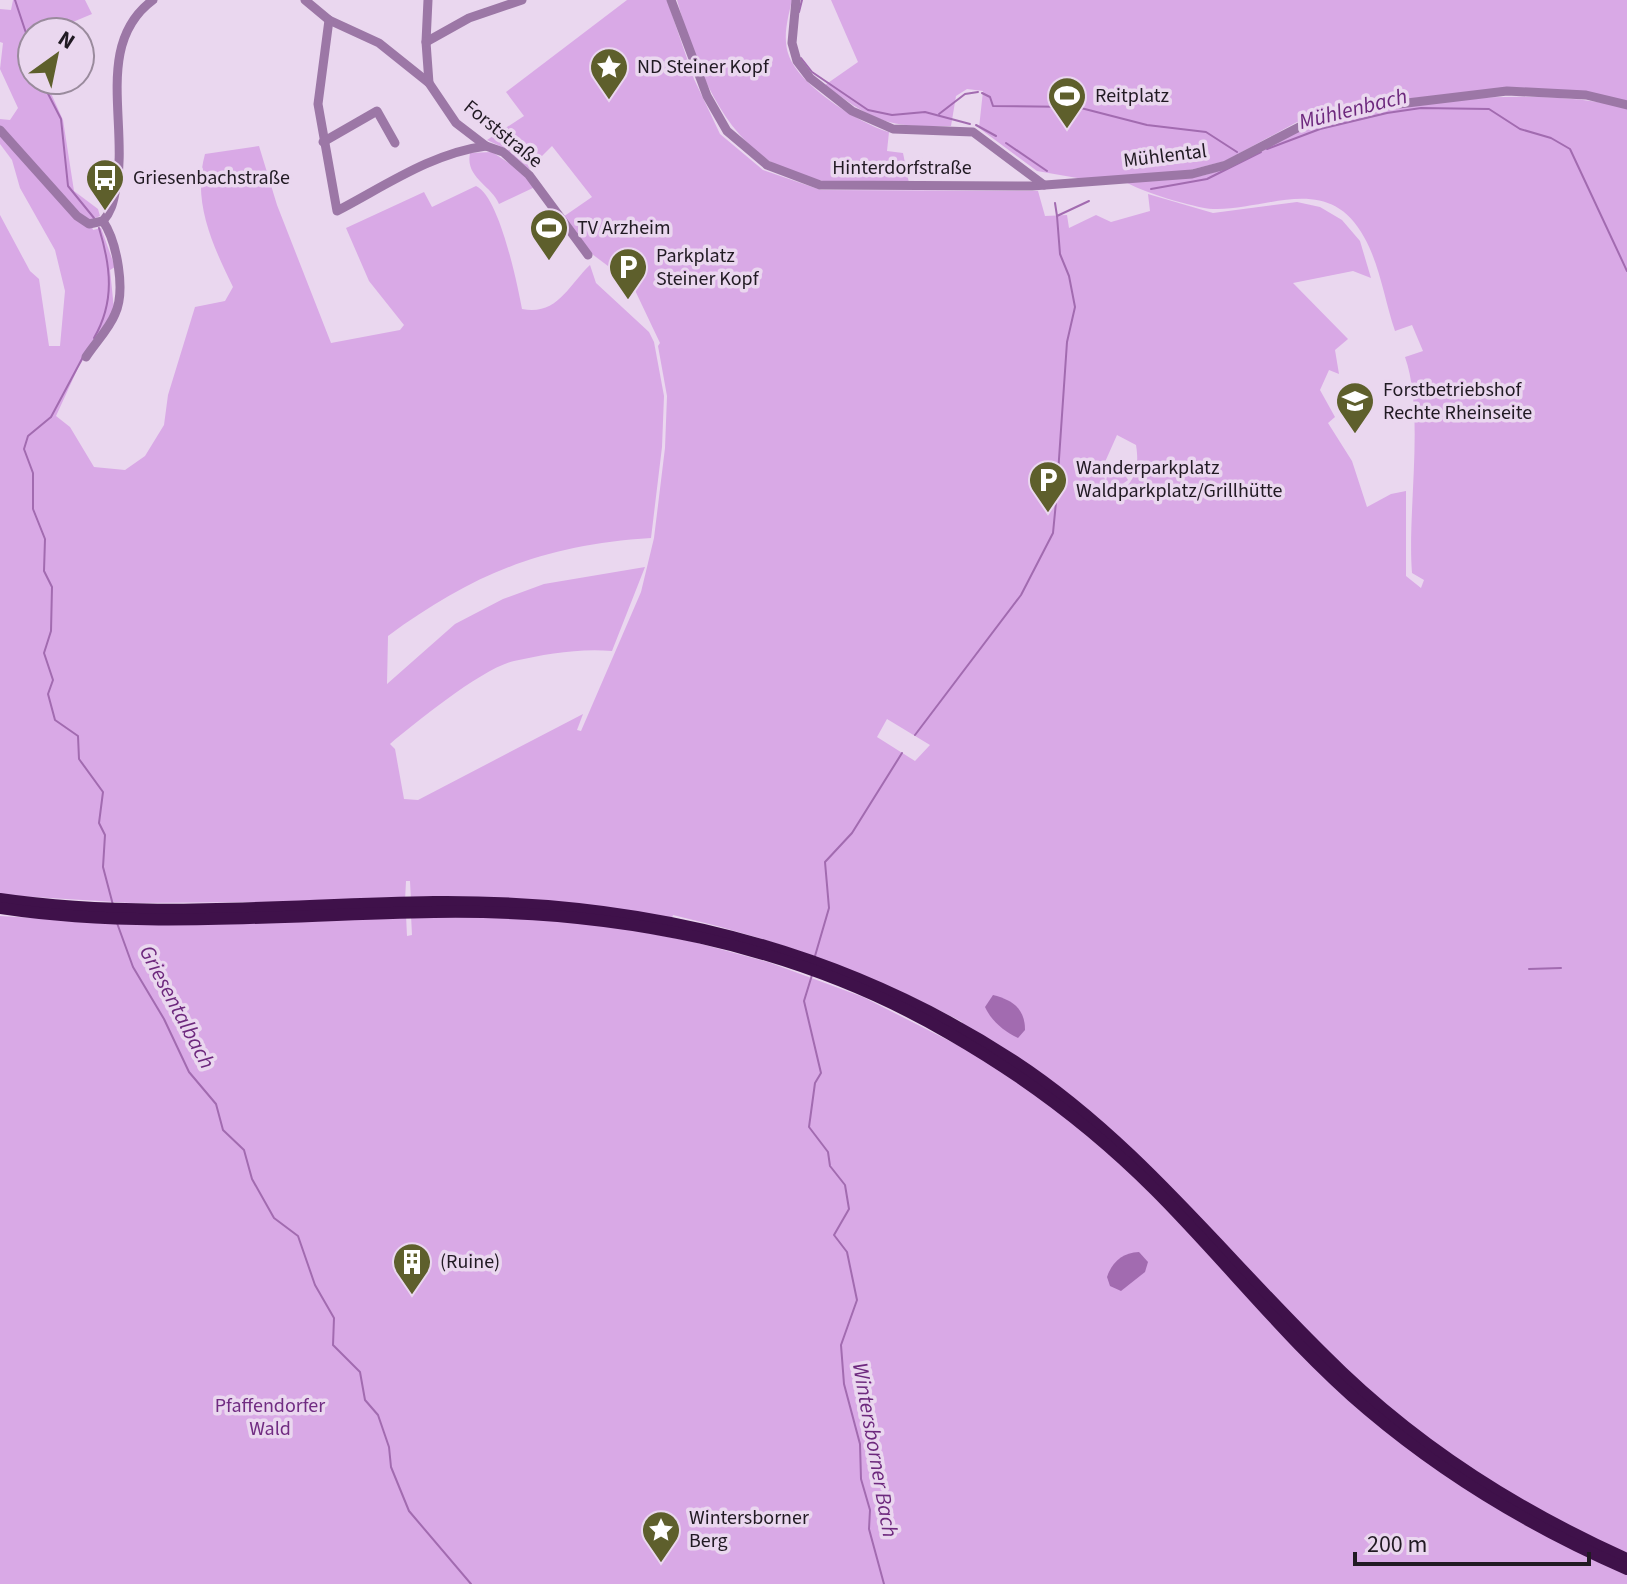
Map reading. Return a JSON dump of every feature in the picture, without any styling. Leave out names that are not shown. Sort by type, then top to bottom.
[{"type":"highway","points":[[5,904],[106,918],[245,913],[490,912],[596,919],[678,927],[843,982],[951,1028],[1047,1084],[1117,1141],[1163,1184],[1311,1343],[1404,1427],[1507,1498],[1627,1559]]},
{"type":"highway","points":[[951,1028],[1042,1092],[1102,1141],[1156,1191],[1335,1379],[1399,1434],[1502,1506],[1627,1569]]},
{"type":"street","points":[[86,357],[111,323],[119,300],[115,255],[103,221],[112,204],[120,170],[120,41],[134,16],[153,0]]},
{"type":"street","name":"Forststraße","points":[[305,0],[329,20],[379,43],[429,83],[454,120],[486,146],[503,152],[529,175],[588,255]]},
{"type":"street","points":[[428,0],[426,42],[429,83]]},
{"type":"street","points":[[426,42],[469,18],[522,0]]},
{"type":"street","name":"Hinterdorfstraße","points":[[671,0],[707,96],[727,131],[767,165],[820,185],[1044,185]]},
{"type":"street","points":[[796,0],[792,43],[797,61],[810,78],[852,111],[893,129],[973,132],[1044,185]]},
{"type":"street","points":[[329,20],[318,104],[337,211],[430,161],[458,150],[486,146]]},
{"type":"street","name":"Mühlental","points":[[1044,185],[1200,172],[1226,165],[1299,126],[1382,106],[1514,91],[1586,95],[1627,105]]},
{"type":"street","points":[[323,142],[377,111],[395,143]]},
{"type":"street","points":[[0,130],[77,216],[89,224],[103,221]]},
{"type":"green space","points":[[13,0],[85,0],[92,14],[16,16],[16,96],[52,96],[63,120],[74,191],[98,209],[100,216],[90,220],[93,230],[101,228],[115,267],[110,270],[114,309],[78,368],[56,416],[70,427],[94,467],[125,470],[145,456],[164,425],[168,395],[195,307],[225,301],[233,287],[206,222],[201,189],[205,154],[259,146],[277,205],[331,343],[400,330],[404,325],[369,281],[346,228],[424,192],[432,207],[476,186],[484,193],[499,222],[522,309],[534,310],[553,304],[590,265],[596,283],[649,332],[654,342],[664,396],[662,447],[651,538],[577,547],[543,555],[481,579],[450,595],[388,636],[387,684],[455,624],[503,599],[544,584],[645,567],[612,651],[563,652],[514,661],[485,674],[432,710],[390,744],[395,749],[404,799],[418,800],[583,714],[577,730],[581,731],[641,592],[654,538],[665,448],[667,396],[660,343],[632,284],[592,254],[563,217],[592,197],[552,146],[529,169],[504,148],[487,140],[524,116],[506,92],[627,0],[667,0],[694,79],[720,134],[763,170],[821,190],[1038,191],[1045,216],[1067,215],[1069,228],[1096,215],[1111,222],[1150,211],[1148,194],[1213,213],[1297,202],[1320,207],[1342,220],[1360,241],[1371,278],[1353,271],[1293,283],[1348,339],[1335,350],[1339,374],[1329,370],[1320,390],[1335,417],[1328,423],[1352,461],[1367,507],[1391,494],[1406,491],[1406,576],[1421,588],[1424,580],[1412,573],[1415,434],[1411,380],[1405,357],[1423,351],[1412,325],[1395,331],[1374,259],[1364,237],[1349,217],[1333,205],[1315,200],[1295,199],[1213,209],[1154,194],[1124,181],[1204,175],[1302,128],[1337,118],[1420,103],[1552,97],[1627,108],[1627,1556],[1587,1539],[1441,1452],[1337,1364],[1165,1183],[961,1025],[962,1022],[857,972],[785,946],[673,915],[672,918],[411,901],[410,881],[406,881],[405,901],[132,903],[0,895],[0,215],[30,271],[39,279],[49,346],[60,346],[65,291],[55,250],[20,188],[12,160],[0,144],[0,119],[10,120],[18,108],[0,69],[3,43],[0,42],[0,9],[11,10]],"holes":[[[1117,435],[1136,445],[1137,464],[1132,480],[1124,490],[1117,488],[1128,480],[1125,475],[1119,477],[1108,471],[1106,481],[1101,471]],[[887,719],[930,745],[915,761],[877,737]]]},
{"type":"green space","points":[[677,0],[792,0],[786,42],[795,68],[832,102],[889,132],[887,151],[903,153],[909,183],[823,181],[792,173],[765,158],[743,138],[724,114],[696,59]]},
{"type":"green space","points":[[831,0],[1627,0],[1627,102],[1513,87],[1371,103],[1297,122],[1225,161],[1186,171],[1083,179],[1037,171],[979,128],[983,91],[967,89],[956,96],[951,126],[912,126],[870,115],[825,85],[858,62]]},
{"type":"green space","points":[[492,152],[518,169],[535,187],[499,204],[475,175],[469,162],[470,153]]},
{"type":"green space","name":"Pfaffendorfer Wald","points":[[483,914],[595,923],[694,942],[768,962],[863,997],[989,1061],[1096,1138],[1340,1387],[1627,1571],[1627,1584],[0,1584],[0,916],[155,925],[406,915],[407,936],[412,935],[411,915]]},
{"type":"shaded area","points":[[993,995],[1012,1003],[1023,1016],[1025,1030],[1018,1038],[999,1026],[985,1007]]},
{"type":"shaded area","points":[[1139,1252],[1148,1262],[1145,1272],[1121,1291],[1110,1286],[1107,1277],[1115,1263],[1123,1256]]},
{"type":"waterway","name":"Griesentalbach","points":[[15,0],[20,16]]},
{"type":"waterway","name":"Mühlenbach","points":[[799,12],[802,0]]},
{"type":"waterway","name":"Mühlenbach","points":[[801,58],[812,72],[868,110],[892,115],[925,112],[970,124]]},
{"type":"waterway","name":"Mühlenbach","points":[[939,114],[965,94],[978,92]]},
{"type":"waterway","name":"Mühlenbach","points":[[982,93],[990,97],[993,106],[1077,107],[1147,125],[1206,132],[1237,152]]},
{"type":"waterway","name":"Griesentalbach","points":[[49,96],[61,119],[68,186],[94,218]]},
{"type":"waterway","name":"Mühlenbach","points":[[1267,149],[1320,129],[1387,113],[1421,108],[1489,109],[1520,129],[1551,138],[1570,149],[1627,271]]},
{"type":"waterway","name":"Mühlenbach","points":[[976,125],[996,136]]},
{"type":"waterway","name":"Mühlenbach","points":[[1006,143],[1047,171]]},
{"type":"waterway","name":"Mühlenbach","points":[[1151,189],[1207,179],[1261,152]]},
{"type":"waterway","name":"Mühlenbach","points":[[1055,203],[1057,216],[1089,201]]},
{"type":"waterway","name":"Wintersborner Bach","points":[[1057,216],[1060,254],[1069,276],[1075,307],[1067,342],[1057,488]]},
{"type":"waterway","name":"Griesentalbach","points":[[94,338],[105,311],[109,284],[99,228]]},
{"type":"waterway","name":"Griesentalbach","points":[[83,357],[51,417],[28,436],[24,449],[33,473],[33,509],[45,539],[44,571],[52,587],[51,631],[44,653],[53,680],[48,694],[55,720],[78,736],[79,759],[103,792],[99,823],[105,835],[103,867],[113,905]]},
{"type":"waterway","name":"Wintersborner Bach","points":[[915,735],[1021,595],[1053,533],[1056,502]]},
{"type":"waterway","name":"Wintersborner Bach","points":[[815,956],[829,908],[825,862],[852,833],[902,753]]},
{"type":"waterway","name":"Griesentalbach","points":[[117,923],[133,967],[164,1019],[189,1072],[216,1104],[223,1130],[244,1150],[252,1179],[274,1218],[298,1236],[315,1285],[334,1318],[333,1345],[360,1372],[365,1400],[378,1415],[389,1447],[391,1467],[409,1511],[471,1584]]},
{"type":"waterway","points":[[1529,969],[1561,968]]},
{"type":"waterway","name":"Wintersborner Bach","points":[[812,975],[804,1001],[821,1073],[815,1083],[809,1127],[828,1152],[830,1166],[845,1185],[849,1209],[834,1235],[847,1252],[857,1300],[841,1345],[844,1384],[860,1444],[861,1479],[870,1510],[869,1529],[884,1584]]},
{"type":"place","name":"ND Steiner Kopf","points":[[609,101]]},
{"type":"place","name":"Reitplatz","points":[[1067,130]]},
{"type":"place","name":"Griesenbachstraße","points":[[105,212]]},
{"type":"place","name":"TV Arzheim","points":[[549,262]]},
{"type":"place","name":"Parkplatz Steiner Kopf","points":[[628,301]]},
{"type":"place","name":"Forstbetriebshof Rechte Rheinseite","points":[[1355,435]]},
{"type":"place","name":"Wanderparkplatz Waldparkplatz/Grillhütte","points":[[1048,514]]},
{"type":"place","name":"(Ruine)","points":[[412,1296]]},
{"type":"place","name":"Wintersborner Berg","points":[[661,1564]]}]
